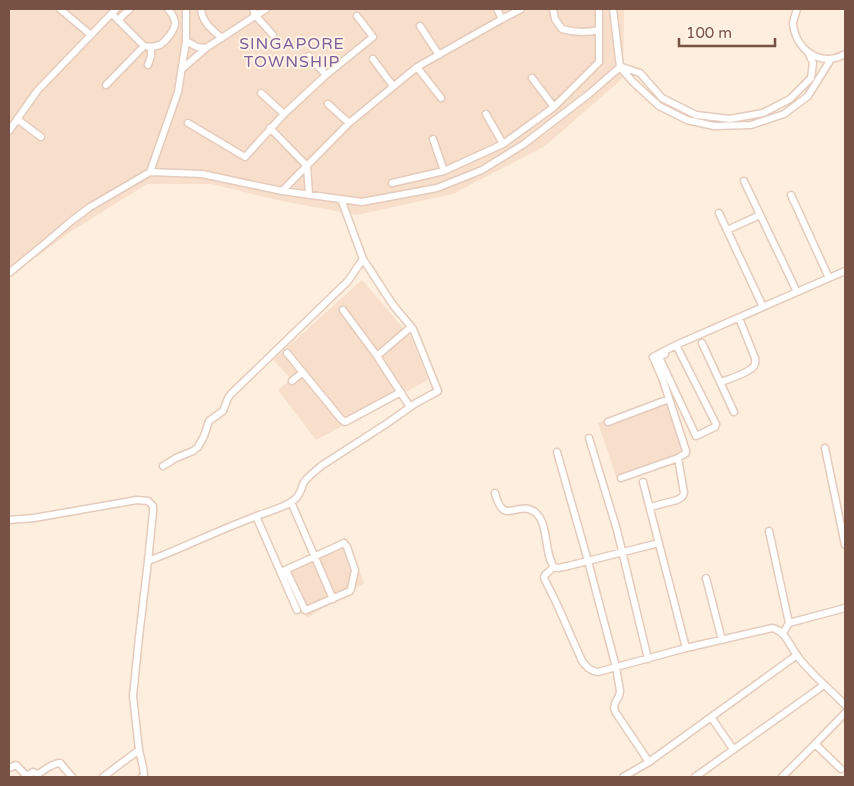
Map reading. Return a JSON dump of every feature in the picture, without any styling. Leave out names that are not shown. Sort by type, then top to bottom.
[{"type":"street","points":[[60,9],[91,35]]},
{"type":"street","points":[[119,21],[130,9]]},
{"type":"street","points":[[106,85],[147,46],[160,45],[171,34],[176,24],[168,9]]},
{"type":"street","points":[[150,172],[178,92],[186,41],[186,9]]},
{"type":"street","points":[[201,9],[206,23],[213,32],[222,38]]},
{"type":"street","points":[[248,9],[254,12],[273,35]]},
{"type":"street","points":[[182,69],[206,48],[222,38],[254,12],[266,9]]},
{"type":"street","points":[[497,9],[502,19]]},
{"type":"street","points":[[282,191],[349,124],[417,67],[521,9]]},
{"type":"street","points":[[553,9],[555,19],[562,30],[587,33],[599,30]]},
{"type":"street","points":[[392,183],[444,171],[503,144],[554,106],[599,62],[600,9]]},
{"type":"street","points":[[613,9],[620,67],[659,106],[687,120],[714,126],[742,126],[751,125],[784,114],[808,96],[830,59]]},
{"type":"street","points":[[620,67],[640,73],[662,98],[696,115],[730,120],[763,113],[790,99],[810,78],[813,63],[808,52],[797,39],[793,22],[797,9]]},
{"type":"street","points":[[9,131],[37,91],[114,11],[119,21],[147,46],[151,56],[148,65]]},
{"type":"street","points":[[188,123],[246,157],[284,114],[326,75],[373,37],[357,16]]},
{"type":"street","points":[[420,26],[439,55]]},
{"type":"street","points":[[186,41],[197,47],[206,48]]},
{"type":"street","points":[[808,52],[819,58],[830,59],[845,54]]},
{"type":"street","points":[[309,56],[326,75]]},
{"type":"street","points":[[373,59],[394,86]]},
{"type":"street","points":[[417,67],[441,98]]},
{"type":"street","points":[[9,273],[90,207],[150,172],[202,174],[282,191],[362,202],[438,188],[482,170],[524,144],[589,94],[620,67]]},
{"type":"street","points":[[532,78],[554,106]]},
{"type":"street","points":[[261,93],[284,114]]},
{"type":"street","points":[[328,104],[349,124]]},
{"type":"street","points":[[486,114],[503,144]]},
{"type":"street","points":[[17,119],[41,137]]},
{"type":"street","points":[[270,128],[307,166],[309,195]]},
{"type":"street","points":[[433,140],[444,171]]},
{"type":"street","points":[[744,181],[797,292]]},
{"type":"street","points":[[791,195],[829,278]]},
{"type":"street","points":[[148,560],[291,502],[300,493],[303,484],[312,473],[427,396],[438,392],[411,327],[380,287],[363,259],[340,200]]},
{"type":"street","points":[[719,212],[763,307]]},
{"type":"street","points":[[727,230],[760,215]]},
{"type":"street","points":[[163,466],[198,447],[209,421],[223,411],[231,394],[348,281],[363,259]]},
{"type":"street","points":[[621,478],[678,458],[684,455],[686,451],[653,357],[845,271]]},
{"type":"street","points":[[343,310],[377,356],[410,407]]},
{"type":"street","points":[[721,382],[749,370],[756,363],[739,318]]},
{"type":"street","points":[[377,356],[411,327]]},
{"type":"street","points":[[702,343],[734,412]]},
{"type":"street","points":[[677,347],[716,424],[696,436],[660,357],[677,347]]},
{"type":"street","points":[[287,353],[345,422],[401,392]]},
{"type":"street","points":[[292,381],[303,372]]},
{"type":"street","points":[[608,422],[669,399]]},
{"type":"street","points":[[589,438],[617,530],[648,659]]},
{"type":"street","points":[[825,448],[845,545]]},
{"type":"street","points":[[557,452],[616,667],[620,690],[614,708],[649,762]]},
{"type":"street","points":[[650,507],[677,500],[683,495],[678,458]]},
{"type":"street","points":[[643,482],[686,648]]},
{"type":"street","points":[[495,493],[498,503],[503,510],[529,510],[538,516],[545,535],[550,562],[554,567],[558,568],[659,543]]},
{"type":"street","points":[[9,520],[34,518],[137,500],[148,500],[153,506],[133,696],[139,750],[144,775],[142,777]]},
{"type":"street","points":[[291,502],[333,599]]},
{"type":"street","points":[[256,516],[284,571],[305,610],[333,599],[351,589],[355,570],[347,546],[344,543],[284,571]]},
{"type":"street","points":[[769,531],[788,623],[783,634]]},
{"type":"street","points":[[554,567],[544,578],[582,661],[593,671],[598,672],[686,648],[772,628],[783,634],[797,655],[845,706]]},
{"type":"street","points":[[284,571],[297,610]]},
{"type":"street","points":[[706,578],[722,640]]},
{"type":"street","points":[[788,623],[845,608]]},
{"type":"street","points":[[624,777],[649,762],[797,655]]},
{"type":"street","points":[[695,777],[824,685]]},
{"type":"street","points":[[782,777],[845,713]]},
{"type":"street","points":[[712,717],[733,749]]},
{"type":"street","points":[[815,744],[841,769]]},
{"type":"street","points":[[104,777],[139,750]]},
{"type":"street","points":[[9,768],[16,766],[26,777],[33,772],[40,776],[54,764],[60,763],[72,777]]},
{"type":"shaded area","name":"SINGAPORE TOWNSHIP","points":[[9,9],[624,9],[623,78],[545,146],[453,194],[357,215],[282,201],[212,184],[147,184],[70,232],[9,277]]},
{"type":"shaded area","points":[[362,280],[411,337],[428,380],[316,440],[278,390],[291,379],[273,360]]},
{"type":"shaded area","points":[[665,376],[690,456],[618,482],[598,423],[664,397],[657,379]]},
{"type":"shaded area","points":[[346,538],[364,583],[307,618],[285,566]]},
{"type":"district","name":"SINGAPORE TOWNSHIP","points":[[292,53]]}]
